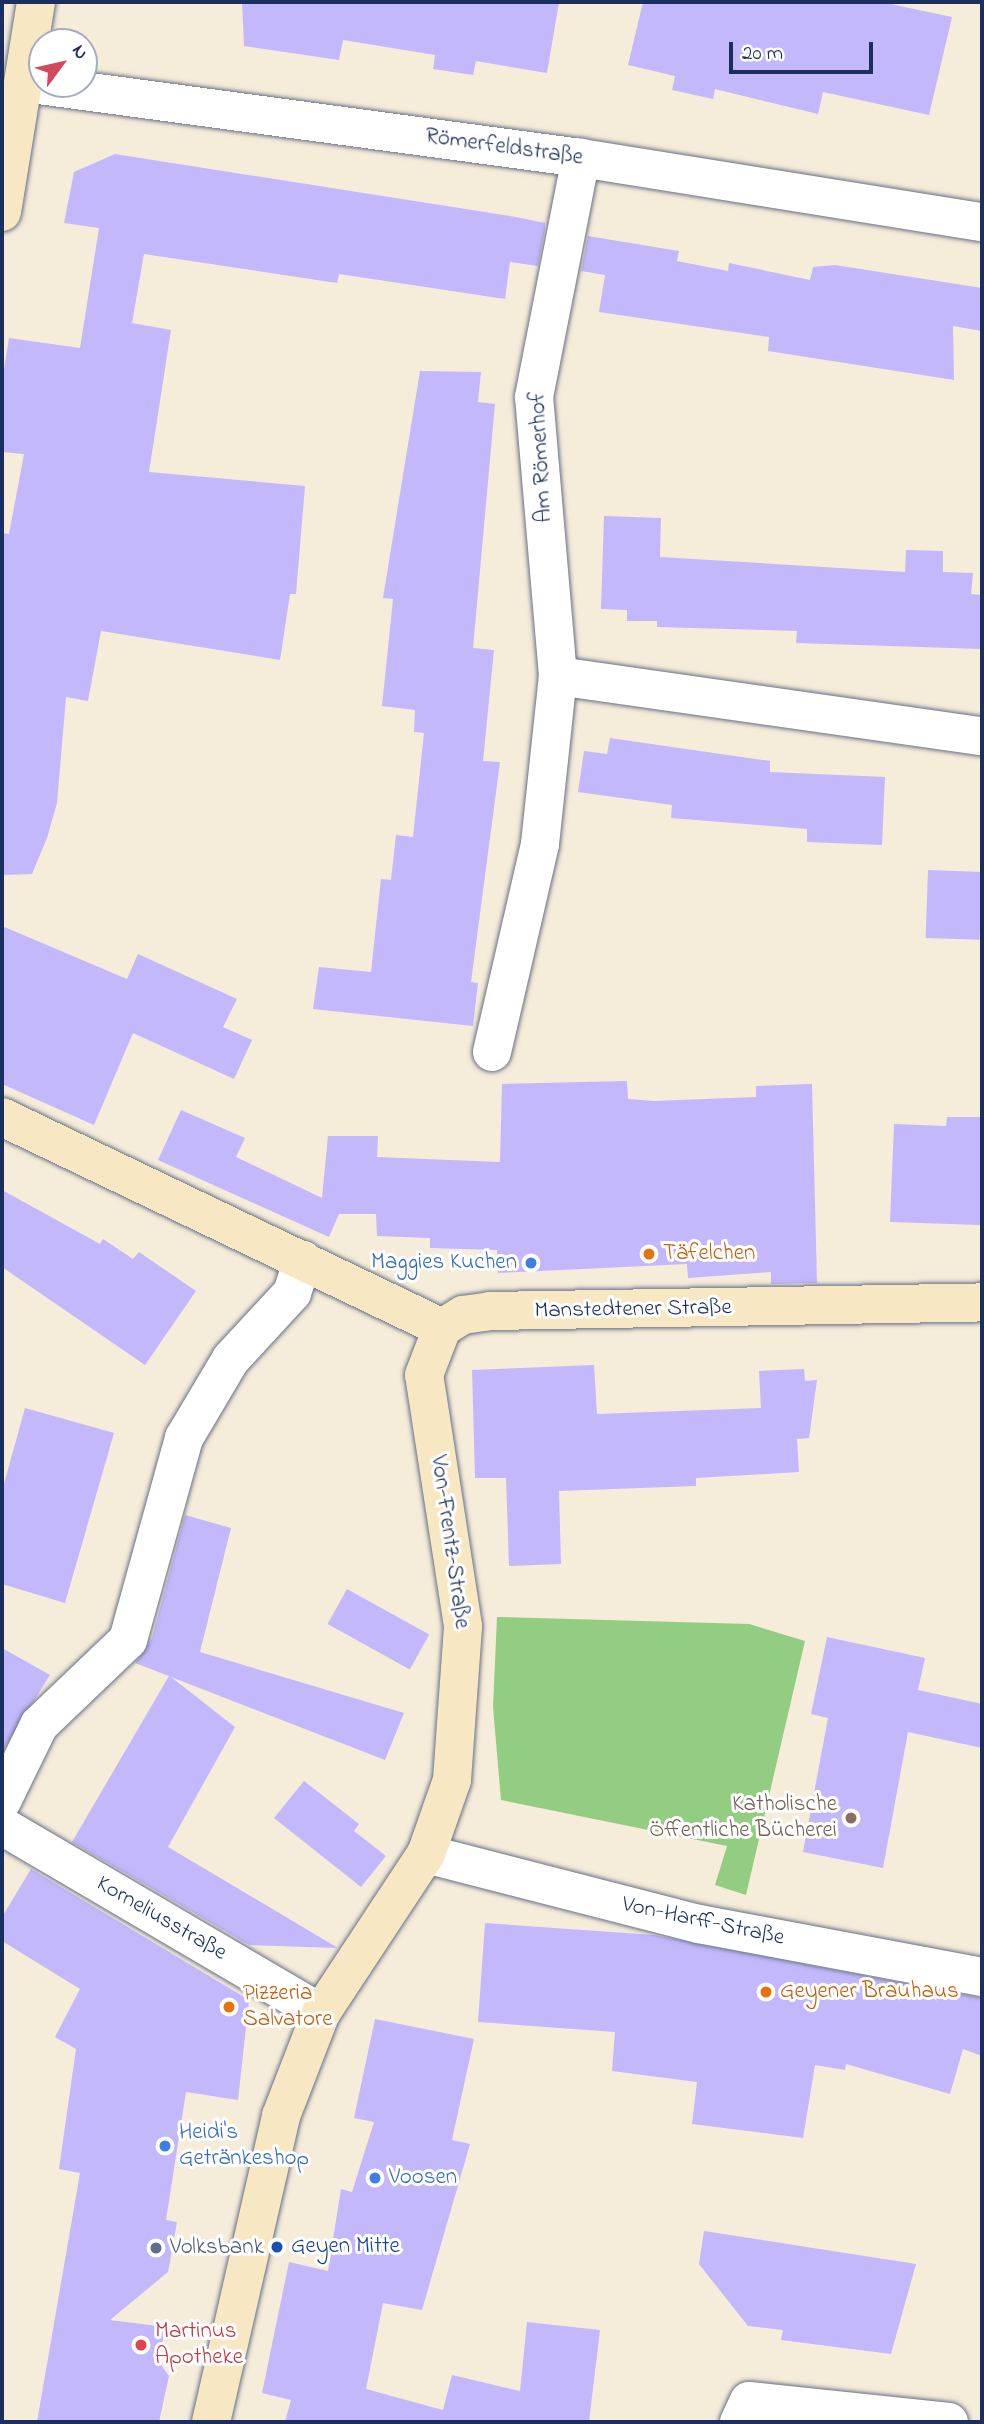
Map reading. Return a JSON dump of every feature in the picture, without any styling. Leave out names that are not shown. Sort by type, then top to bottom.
[{"type":"street","points":[[2,212],[36,2]]},
{"type":"street","name":"Römerfeldstraße","points":[[24,83],[581,158],[982,222]]},
{"type":"street","name":"Am Römerhof","points":[[492,1052],[540,844],[558,676],[534,397],[581,158]]},
{"type":"street","points":[[558,676],[982,736]]},
{"type":"street","points":[[2,1116],[442,1328]]},
{"type":"street","points":[[2,1801],[39,1725],[128,1640],[184,1438],[231,1359],[292,1293],[303,1260]]},
{"type":"street","name":"Manstedtener Straße","points":[[442,1328],[463,1315],[490,1311],[982,1302]]},
{"type":"street","name":"Von-Frentz-Straße","points":[[211,2422],[281,2116],[321,2013],[426,1854],[452,1780],[463,1626],[424,1374],[442,1328]]},
{"type":"street","name":"Korneliusstraße","points":[[2,1826],[321,2013]]},
{"type":"street","name":"Von-Harff-Straße","points":[[426,1854],[699,1924],[982,1977]]},
{"type":"street","points":[[739,2422],[749,2401],[949,2422]]},
{"type":"green space","points":[[497,1617],[749,1624],[805,1641],[746,1895],[715,1885],[727,1846],[501,1800],[493,1707]]},
{"type":"building","points":[[242,2],[559,2],[547,73],[476,61],[473,75],[433,69],[435,55],[343,40],[339,60],[244,46]]},
{"type":"building","points":[[643,2],[881,2],[952,17],[929,115],[823,92],[818,114],[715,89],[713,99],[672,90],[675,76],[628,65]]},
{"type":"building","points":[[115,154],[516,217],[545,223],[545,229],[538,266],[510,262],[505,299],[339,274],[337,283],[144,254],[132,323],[171,330],[149,472],[305,486],[296,594],[290,594],[280,660],[101,631],[88,701],[66,697],[57,803],[47,838],[32,874],[2,875],[2,533],[9,534],[24,454],[2,452],[2,382],[9,338],[80,348],[99,228],[64,223],[74,172]]},
{"type":"building","points":[[588,236],[679,251],[677,261],[728,271],[729,263],[810,280],[813,267],[835,265],[982,288],[982,331],[953,326],[954,380],[768,351],[769,337],[599,312],[605,275],[581,271]]},
{"type":"building","points":[[420,371],[481,372],[478,402],[495,404],[473,648],[494,650],[483,761],[500,762],[471,982],[478,983],[473,1026],[313,1009],[319,967],[371,972],[381,879],[391,880],[396,835],[413,837],[424,733],[414,732],[415,710],[382,706],[393,599],[383,598]]},
{"type":"building","points":[[604,516],[661,518],[660,557],[905,572],[906,550],[943,551],[943,572],[973,573],[971,594],[982,595],[982,649],[796,643],[797,631],[657,627],[657,621],[627,621],[627,610],[601,609]]},
{"type":"building","points":[[610,738],[770,761],[770,772],[885,777],[882,845],[807,842],[807,829],[671,818],[672,805],[578,792],[584,751],[607,754]]},
{"type":"building","points":[[928,870],[982,872],[980,940],[926,938]]},
{"type":"building","points":[[2,926],[127,979],[138,954],[237,999],[223,1027],[252,1040],[234,1079],[133,1033],[94,1125],[2,1084]]},
{"type":"building","points":[[627,1081],[628,1099],[654,1101],[756,1097],[756,1086],[812,1084],[817,1283],[771,1284],[771,1272],[688,1278],[687,1264],[498,1273],[497,1250],[430,1248],[430,1238],[377,1236],[376,1214],[339,1214],[329,1237],[158,1160],[181,1110],[245,1138],[236,1157],[322,1198],[328,1136],[378,1136],[377,1157],[500,1162],[502,1084]]},
{"type":"building","points":[[947,1117],[982,1117],[980,1225],[890,1222],[894,1124],[946,1126]]},
{"type":"building","points":[[2,1190],[100,1244],[103,1239],[133,1259],[139,1252],[196,1291],[145,1365],[2,1267]]},
{"type":"building","points":[[594,1365],[597,1414],[761,1408],[759,1371],[804,1369],[805,1381],[817,1380],[809,1438],[797,1439],[799,1472],[696,1478],[696,1486],[559,1491],[561,1564],[509,1566],[506,1478],[475,1478],[472,1370]]},
{"type":"building","points":[[25,1408],[114,1433],[65,1603],[2,1584],[2,1491]]},
{"type":"building","points":[[185,1515],[231,1528],[200,1652],[404,1713],[385,1760],[171,1677],[235,1727],[168,1847],[338,1948],[249,1945],[72,1842],[169,1676],[135,1663],[152,1638]]},
{"type":"building","points":[[347,1589],[429,1635],[410,1670],[328,1624]]},
{"type":"building","points":[[827,1637],[925,1658],[918,1690],[982,1704],[982,1748],[908,1732],[883,1868],[803,1852],[828,1718],[811,1714]]},
{"type":"building","points":[[2,1648],[50,1675],[2,1752]]},
{"type":"building","points":[[304,1781],[359,1824],[354,1831],[386,1856],[361,1887],[274,1818]]},
{"type":"building","points":[[31,1869],[249,2000],[238,2100],[186,2092],[166,2220],[177,2222],[168,2272],[110,2320],[165,2327],[159,2362],[169,2376],[159,2422],[37,2422],[80,2173],[59,2169],[76,2049],[55,2037],[80,1989],[2,1941],[2,1917]]},
{"type":"building","points":[[485,1923],[654,1935],[982,1998],[982,2056],[963,2049],[950,2094],[846,2064],[845,2070],[815,2065],[803,2138],[692,2124],[697,2082],[612,2071],[615,2032],[478,2022]]},
{"type":"building","points":[[375,2019],[474,2039],[452,2140],[470,2144],[422,2310],[383,2303],[366,2389],[443,2410],[452,2375],[520,2391],[527,2322],[600,2330],[589,2422],[285,2422],[291,2400],[262,2393],[289,2262],[328,2271],[341,2189],[352,2192],[374,2122],[354,2118]]},
{"type":"building","points":[[704,2231],[916,2264],[891,2354],[781,2340],[783,2330],[748,2326],[699,2264]]},
{"type":"place","name":"Täfelchen","points":[[649,1254]]},
{"type":"place","name":"Maggies Kuchen","points":[[531,1263]]},
{"type":"place","name":"Katholische Öffentliche Bücherei","points":[[851,1818]]},
{"type":"place","name":"Geyener Brauhaus","points":[[766,1992]]},
{"type":"place","name":"Pizzeria Salvatore","points":[[229,2007]]},
{"type":"place","name":"Heidi's Getränkeshop","points":[[165,2146]]},
{"type":"place","name":"Voosen","points":[[375,2178]]},
{"type":"place","name":"Geyen Mitte","points":[[277,2247]]},
{"type":"place","name":"Volksbank","points":[[156,2248]]},
{"type":"place","name":"Martinus Apotheke","points":[[141,2345]]}]
